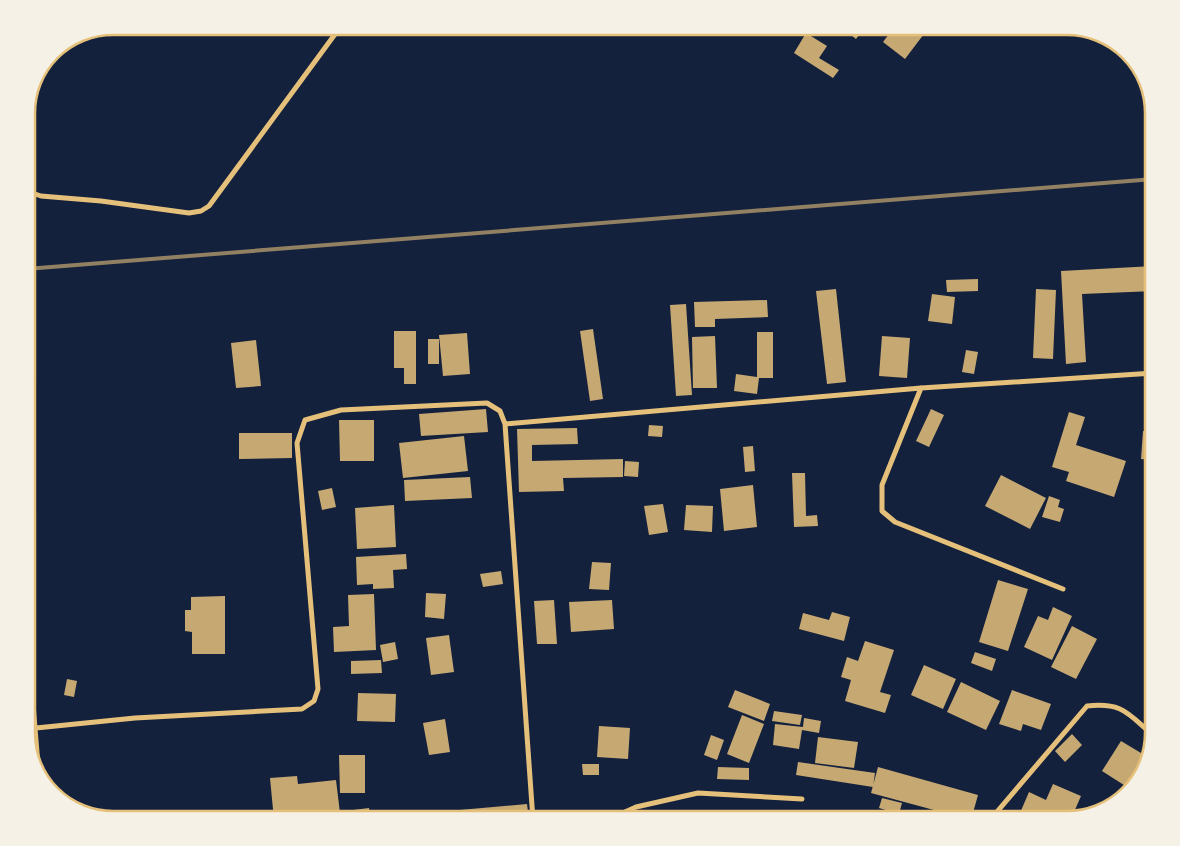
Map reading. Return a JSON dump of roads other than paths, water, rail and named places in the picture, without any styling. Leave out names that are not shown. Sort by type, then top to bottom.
[{"type":"street","points":[[35,194],[189,213],[201,211],[209,206],[333,35]]},
{"type":"street","points":[[505,424],[921,388],[1145,374]]},
{"type":"street","points":[[921,388],[882,485],[882,511],[895,522],[1063,589]]},
{"type":"street","points":[[36,728],[135,718],[302,709],[314,701],[318,689],[297,443],[305,420],[341,410],[487,403],[500,411],[505,424],[532,811]]},
{"type":"street","points":[[998,811],[1087,706],[1105,704],[1119,707],[1145,728]]},
{"type":"street","points":[[35,718],[36,745]]},
{"type":"street","points":[[627,811],[636,807],[698,794],[802,799]]},
{"type":"railway","points":[[35,268],[1145,180]]}]
